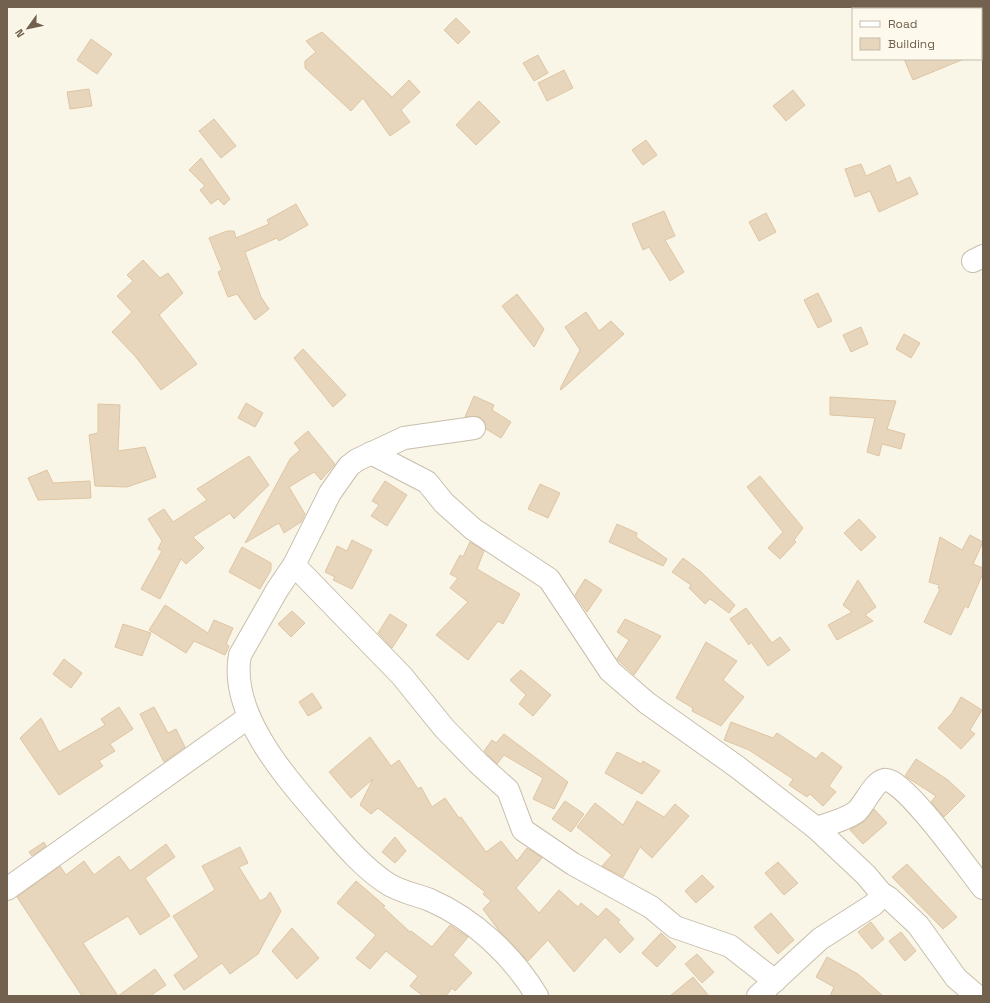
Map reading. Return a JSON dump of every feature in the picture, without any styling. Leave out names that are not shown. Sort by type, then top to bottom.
[{"type":"street","points":[[474,428],[404,438],[357,460],[341,476],[330,493],[294,565],[277,590],[240,655],[237,666],[240,687],[249,717],[269,754],[356,858],[386,883],[412,896],[430,900],[464,919],[499,948],[517,966],[537,996]]},
{"type":"street","points":[[371,453],[427,482],[444,503],[473,529],[549,579],[610,671],[647,703],[736,766],[816,828],[866,875],[881,893],[918,925],[956,978],[978,996]]},
{"type":"street","points":[[294,565],[402,676],[444,728],[478,763],[508,790],[523,830],[574,864],[651,906],[675,927],[730,946],[775,981]]},
{"type":"street","points":[[7,889],[249,717]]},
{"type":"street","points":[[816,828],[849,816],[862,804],[880,782],[886,780],[892,781],[913,799],[983,888]]},
{"type":"street","points":[[758,996],[820,939],[873,905],[879,899],[881,893]]},
{"type":"building","points":[[456,18],[470,32],[458,44],[444,30]]},
{"type":"building","points":[[322,32],[392,97],[409,80],[420,92],[401,110],[410,122],[390,136],[363,98],[351,111],[305,68],[305,61],[316,52],[306,41]]},
{"type":"building","points":[[91,39],[112,54],[97,74],[77,60]]},
{"type":"building","points":[[538,55],[548,73],[534,81],[523,63]]},
{"type":"building","points":[[904,60],[962,60],[913,80]]},
{"type":"building","points":[[564,70],[573,88],[547,101],[538,83]]},
{"type":"building","points":[[89,89],[92,106],[70,109],[67,92]]},
{"type":"building","points":[[793,90],[805,105],[786,121],[773,106]]},
{"type":"building","points":[[479,101],[500,122],[476,145],[456,125]]},
{"type":"building","points":[[214,119],[236,146],[221,158],[199,131]]},
{"type":"building","points":[[646,140],[657,155],[643,165],[632,150]]},
{"type":"building","points":[[201,158],[230,199],[224,205],[218,199],[211,204],[200,190],[205,186],[189,170]]},
{"type":"building","points":[[861,164],[866,176],[890,165],[897,183],[910,177],[918,194],[879,212],[870,191],[855,197],[845,169]]},
{"type":"building","points":[[296,204],[308,225],[279,241],[277,238],[245,252],[261,297],[269,309],[255,320],[237,294],[228,297],[218,272],[222,270],[209,238],[227,231],[234,231],[236,238],[269,224],[267,220]]},
{"type":"building","points":[[664,211],[675,236],[665,240],[684,272],[670,281],[649,247],[643,250],[632,224]]},
{"type":"building","points":[[766,213],[776,232],[759,241],[749,222]]},
{"type":"building","points":[[143,260],[160,278],[168,273],[183,293],[159,315],[197,364],[161,390],[135,356],[112,332],[132,312],[117,296],[133,281],[127,275]]},
{"type":"building","points":[[818,293],[832,321],[818,328],[804,300]]},
{"type":"building","points":[[517,294],[544,329],[534,347],[502,306]]},
{"type":"building","points":[[586,312],[599,331],[611,321],[624,334],[561,390],[560,389],[580,350],[565,327]]},
{"type":"building","points":[[861,327],[868,344],[851,352],[843,335]]},
{"type":"building","points":[[904,334],[920,343],[911,358],[896,349]]},
{"type":"building","points":[[303,349],[346,395],[333,407],[294,358]]},
{"type":"building","points":[[474,396],[494,405],[492,410],[511,422],[501,438],[486,429],[484,421],[479,417],[465,417]]},
{"type":"building","points":[[830,397],[896,401],[887,429],[905,434],[901,449],[882,444],[879,456],[867,452],[875,418],[830,415]]},
{"type":"building","points":[[246,403],[263,413],[255,427],[238,418]]},
{"type":"building","points":[[98,404],[120,405],[118,451],[145,447],[156,477],[127,487],[95,486],[89,435],[98,433]]},
{"type":"building","points":[[308,431],[335,464],[321,480],[314,472],[289,487],[305,514],[301,522],[284,533],[279,523],[245,543],[290,459],[300,450],[294,443]]},
{"type":"building","points":[[249,456],[269,485],[234,519],[230,513],[193,537],[204,548],[186,564],[181,559],[160,599],[141,589],[162,551],[158,549],[162,541],[148,519],[164,509],[173,522],[207,500],[197,489]]},
{"type":"building","points":[[47,470],[53,483],[90,481],[91,498],[38,500],[28,478]]},
{"type":"building","points":[[760,476],[803,528],[794,540],[796,542],[780,559],[768,548],[783,532],[747,487]]},
{"type":"building","points":[[385,481],[407,495],[387,526],[371,516],[379,505],[372,501]]},
{"type":"building","points":[[540,484],[560,493],[548,518],[528,509]]},
{"type":"building","points":[[859,519],[876,537],[861,551],[844,533]]},
{"type":"building","points":[[617,524],[637,533],[636,537],[667,559],[663,566],[609,542]]},
{"type":"building","points":[[970,535],[983,542],[973,564],[983,568],[983,573],[968,608],[965,606],[951,635],[924,622],[940,589],[938,588],[939,585],[929,582],[940,537],[962,550]]},
{"type":"building","points":[[352,540],[372,550],[352,589],[333,580],[335,577],[325,572],[337,546],[347,551]]},
{"type":"building","points":[[470,542],[484,551],[477,569],[520,594],[503,624],[498,621],[468,660],[436,635],[468,602],[450,588],[458,578],[450,574],[460,555],[463,557]]},
{"type":"building","points":[[242,547],[271,563],[271,570],[260,589],[229,572]]},
{"type":"building","points":[[683,558],[700,571],[735,605],[729,613],[710,599],[705,604],[689,588],[691,585],[672,572]]},
{"type":"building","points":[[585,579],[602,590],[587,612],[575,595]]},
{"type":"building","points":[[858,580],[876,607],[865,615],[873,621],[837,640],[828,625],[852,612],[843,605]]},
{"type":"building","points":[[165,605],[208,633],[214,620],[233,628],[226,644],[229,646],[225,655],[194,641],[186,653],[149,630]]},
{"type":"building","points":[[746,608],[772,643],[780,637],[790,650],[768,666],[751,642],[749,645],[730,619]]},
{"type":"building","points":[[292,611],[305,623],[291,637],[278,624]]},
{"type":"building","points":[[390,614],[407,625],[392,648],[378,633]]},
{"type":"building","points":[[625,619],[661,636],[634,675],[617,659],[629,640],[617,632]]},
{"type":"building","points":[[123,624],[151,633],[142,656],[115,647]]},
{"type":"building","points":[[706,642],[737,661],[723,680],[744,697],[721,726],[692,711],[693,708],[676,698]]},
{"type":"building","points":[[64,659],[82,673],[71,688],[53,674]]},
{"type":"building","points":[[521,670],[551,695],[533,716],[519,704],[526,695],[510,680]]},
{"type":"building","points":[[312,693],[322,708],[308,716],[299,702]]},
{"type":"building","points":[[961,697],[982,710],[970,730],[975,734],[961,749],[938,728],[952,713]]},
{"type":"building","points":[[119,707],[133,729],[110,744],[115,751],[99,761],[103,766],[59,795],[20,738],[41,718],[59,752],[105,725],[101,719]]},
{"type":"building","points":[[154,707],[168,733],[176,729],[185,747],[164,762],[140,714]]},
{"type":"building","points":[[731,722],[773,738],[777,733],[816,759],[822,752],[842,767],[829,786],[836,792],[823,806],[810,794],[807,797],[789,785],[793,779],[749,750],[724,740]]},
{"type":"building","points":[[504,734],[568,782],[554,809],[533,799],[543,778],[504,755],[497,764],[484,751],[492,740],[496,743]]},
{"type":"building","points":[[370,737],[391,766],[399,760],[418,789],[421,787],[432,807],[445,798],[459,818],[461,817],[486,852],[501,841],[517,861],[527,848],[542,858],[516,888],[539,913],[559,890],[578,907],[581,903],[598,917],[606,908],[620,920],[618,922],[634,939],[620,953],[605,937],[574,972],[548,940],[528,961],[500,932],[483,909],[491,901],[483,894],[485,892],[378,808],[371,814],[360,805],[373,779],[351,798],[329,772]]},
{"type":"building","points":[[617,752],[641,764],[643,761],[660,771],[642,794],[605,773]]},
{"type":"building","points":[[916,759],[948,780],[965,796],[944,817],[931,802],[936,796],[905,776]]},
{"type":"building","points":[[565,801],[584,814],[571,832],[552,819]]},
{"type":"building","points":[[637,801],[664,817],[675,804],[689,816],[652,858],[640,847],[623,877],[602,866],[612,855],[577,827],[595,803],[623,825]]},
{"type":"building","points":[[874,809],[887,823],[863,844],[850,830],[865,821]]},
{"type":"building","points":[[395,837],[406,851],[395,863],[382,852]]},
{"type":"building","points":[[44,842],[46,846],[32,856],[29,852]]},
{"type":"building","points":[[166,844],[175,857],[145,878],[170,916],[140,935],[128,916],[83,943],[118,996],[82,996],[17,897],[60,866],[66,875],[84,861],[94,875],[119,856],[130,871]]},
{"type":"building","points":[[240,847],[248,863],[239,867],[260,901],[266,898],[270,892],[281,911],[258,954],[230,974],[222,963],[184,990],[174,975],[199,957],[173,916],[215,890],[202,866]]},
{"type":"building","points":[[778,862],[798,883],[784,895],[765,873]]},
{"type":"building","points":[[907,864],[957,917],[943,929],[892,877]]},
{"type":"building","points":[[702,875],[714,887],[696,903],[685,891]]},
{"type":"building","points":[[356,881],[385,906],[383,907],[410,932],[411,931],[432,947],[450,925],[468,937],[453,955],[472,973],[455,991],[452,988],[446,996],[423,996],[410,986],[418,976],[386,951],[370,969],[356,958],[376,935],[337,903]]},
{"type":"building","points":[[771,913],[794,940],[778,954],[754,927]]},
{"type":"building","points":[[871,922],[884,939],[872,949],[858,932]]},
{"type":"building","points":[[292,928],[319,958],[297,979],[272,951]]},
{"type":"building","points":[[901,932],[916,951],[905,961],[889,941]]},
{"type":"building","points":[[661,933],[676,947],[657,967],[642,953]]},
{"type":"building","points":[[697,954],[714,972],[702,983],[685,964]]},
{"type":"building","points":[[827,957],[858,974],[883,996],[830,996],[834,987],[816,977]]},
{"type":"building","points":[[155,969],[166,985],[150,996],[118,996]]},
{"type":"building","points":[[693,977],[709,996],[670,996],[687,982]]}]
